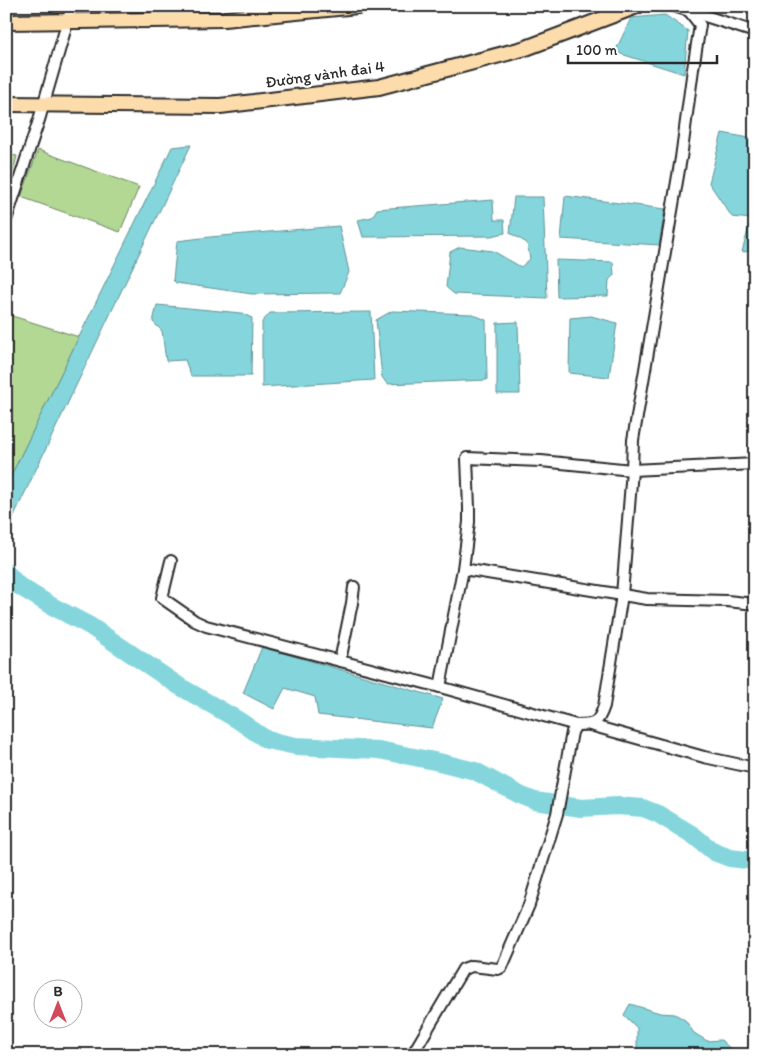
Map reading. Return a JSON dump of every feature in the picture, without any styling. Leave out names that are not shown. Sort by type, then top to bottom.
[{"type":"main road","points":[[6,22],[224,19],[358,6]]},
{"type":"main road","name":"Đường vành đai 4","points":[[6,104],[220,106],[379,87],[526,48],[637,6]]},
{"type":"street","points":[[6,220],[44,104],[72,6]]},
{"type":"street","points":[[674,6],[755,32]]},
{"type":"street","points":[[590,725],[600,719],[604,706],[622,595],[632,470],[632,440],[680,168],[692,69],[700,25],[690,12]]},
{"type":"street","points":[[440,687],[463,569],[470,508],[467,458],[541,461],[632,470],[755,464]]},
{"type":"street","points":[[171,561],[162,598],[195,621],[206,626],[440,687],[576,725],[590,725],[704,757],[755,768]]},
{"type":"street","points":[[463,569],[660,600],[755,604]]},
{"type":"street","points":[[340,661],[354,587]]},
{"type":"street","points":[[412,1055],[464,969],[472,966],[498,970],[502,967],[529,905],[557,814],[572,732],[576,725]]},
{"type":"green space","points":[[38,150],[139,187],[120,232],[21,197]]},
{"type":"green space","points":[[6,154],[17,156],[11,179],[6,178]]},
{"type":"green space","points":[[6,314],[79,337],[6,486]]},
{"type":"water","points":[[665,15],[688,31],[684,74],[615,52],[631,18]]},
{"type":"water","points":[[722,133],[755,139],[755,251],[742,252],[751,219],[732,217],[709,183]]},
{"type":"water","points":[[191,145],[6,532],[6,486],[172,147]]},
{"type":"water","points":[[565,196],[665,209],[659,245],[561,239]]},
{"type":"water","points":[[514,197],[543,197],[547,298],[454,294],[446,287],[450,252],[460,247],[493,251],[521,267],[530,259],[527,243],[510,233]]},
{"type":"water","points":[[493,200],[494,220],[504,220],[505,233],[491,236],[363,237],[358,220],[372,217],[377,209]]},
{"type":"water","points":[[339,226],[349,272],[340,293],[252,294],[176,283],[173,280],[177,241]]},
{"type":"water","points":[[556,260],[613,262],[614,275],[609,280],[608,296],[557,297]]},
{"type":"water","points":[[157,305],[241,313],[252,318],[251,376],[191,376],[185,360],[166,361],[162,331],[153,322]]},
{"type":"water","points":[[392,311],[472,314],[486,320],[487,380],[387,384],[382,377],[376,320]]},
{"type":"water","points":[[371,312],[374,380],[262,387],[262,322],[270,313]]},
{"type":"water","points":[[591,316],[617,323],[609,377],[569,373],[570,318]]},
{"type":"water","points":[[518,322],[520,394],[497,394],[497,323]]},
{"type":"water","points":[[262,647],[443,699],[432,728],[318,715],[315,697],[285,688],[274,709],[243,693]]},
{"type":"water","points":[[630,1004],[660,1013],[675,1014],[685,1020],[694,1033],[707,1041],[721,1040],[737,1055],[637,1055],[637,1028],[624,1015]]},
{"type":"waterway","points":[[6,572],[19,586],[90,626],[179,686],[238,720],[267,740],[296,746],[379,750],[439,762],[475,771],[535,801],[581,808],[618,806],[643,808],[658,814],[693,835],[714,852],[730,858],[755,861]]}]
